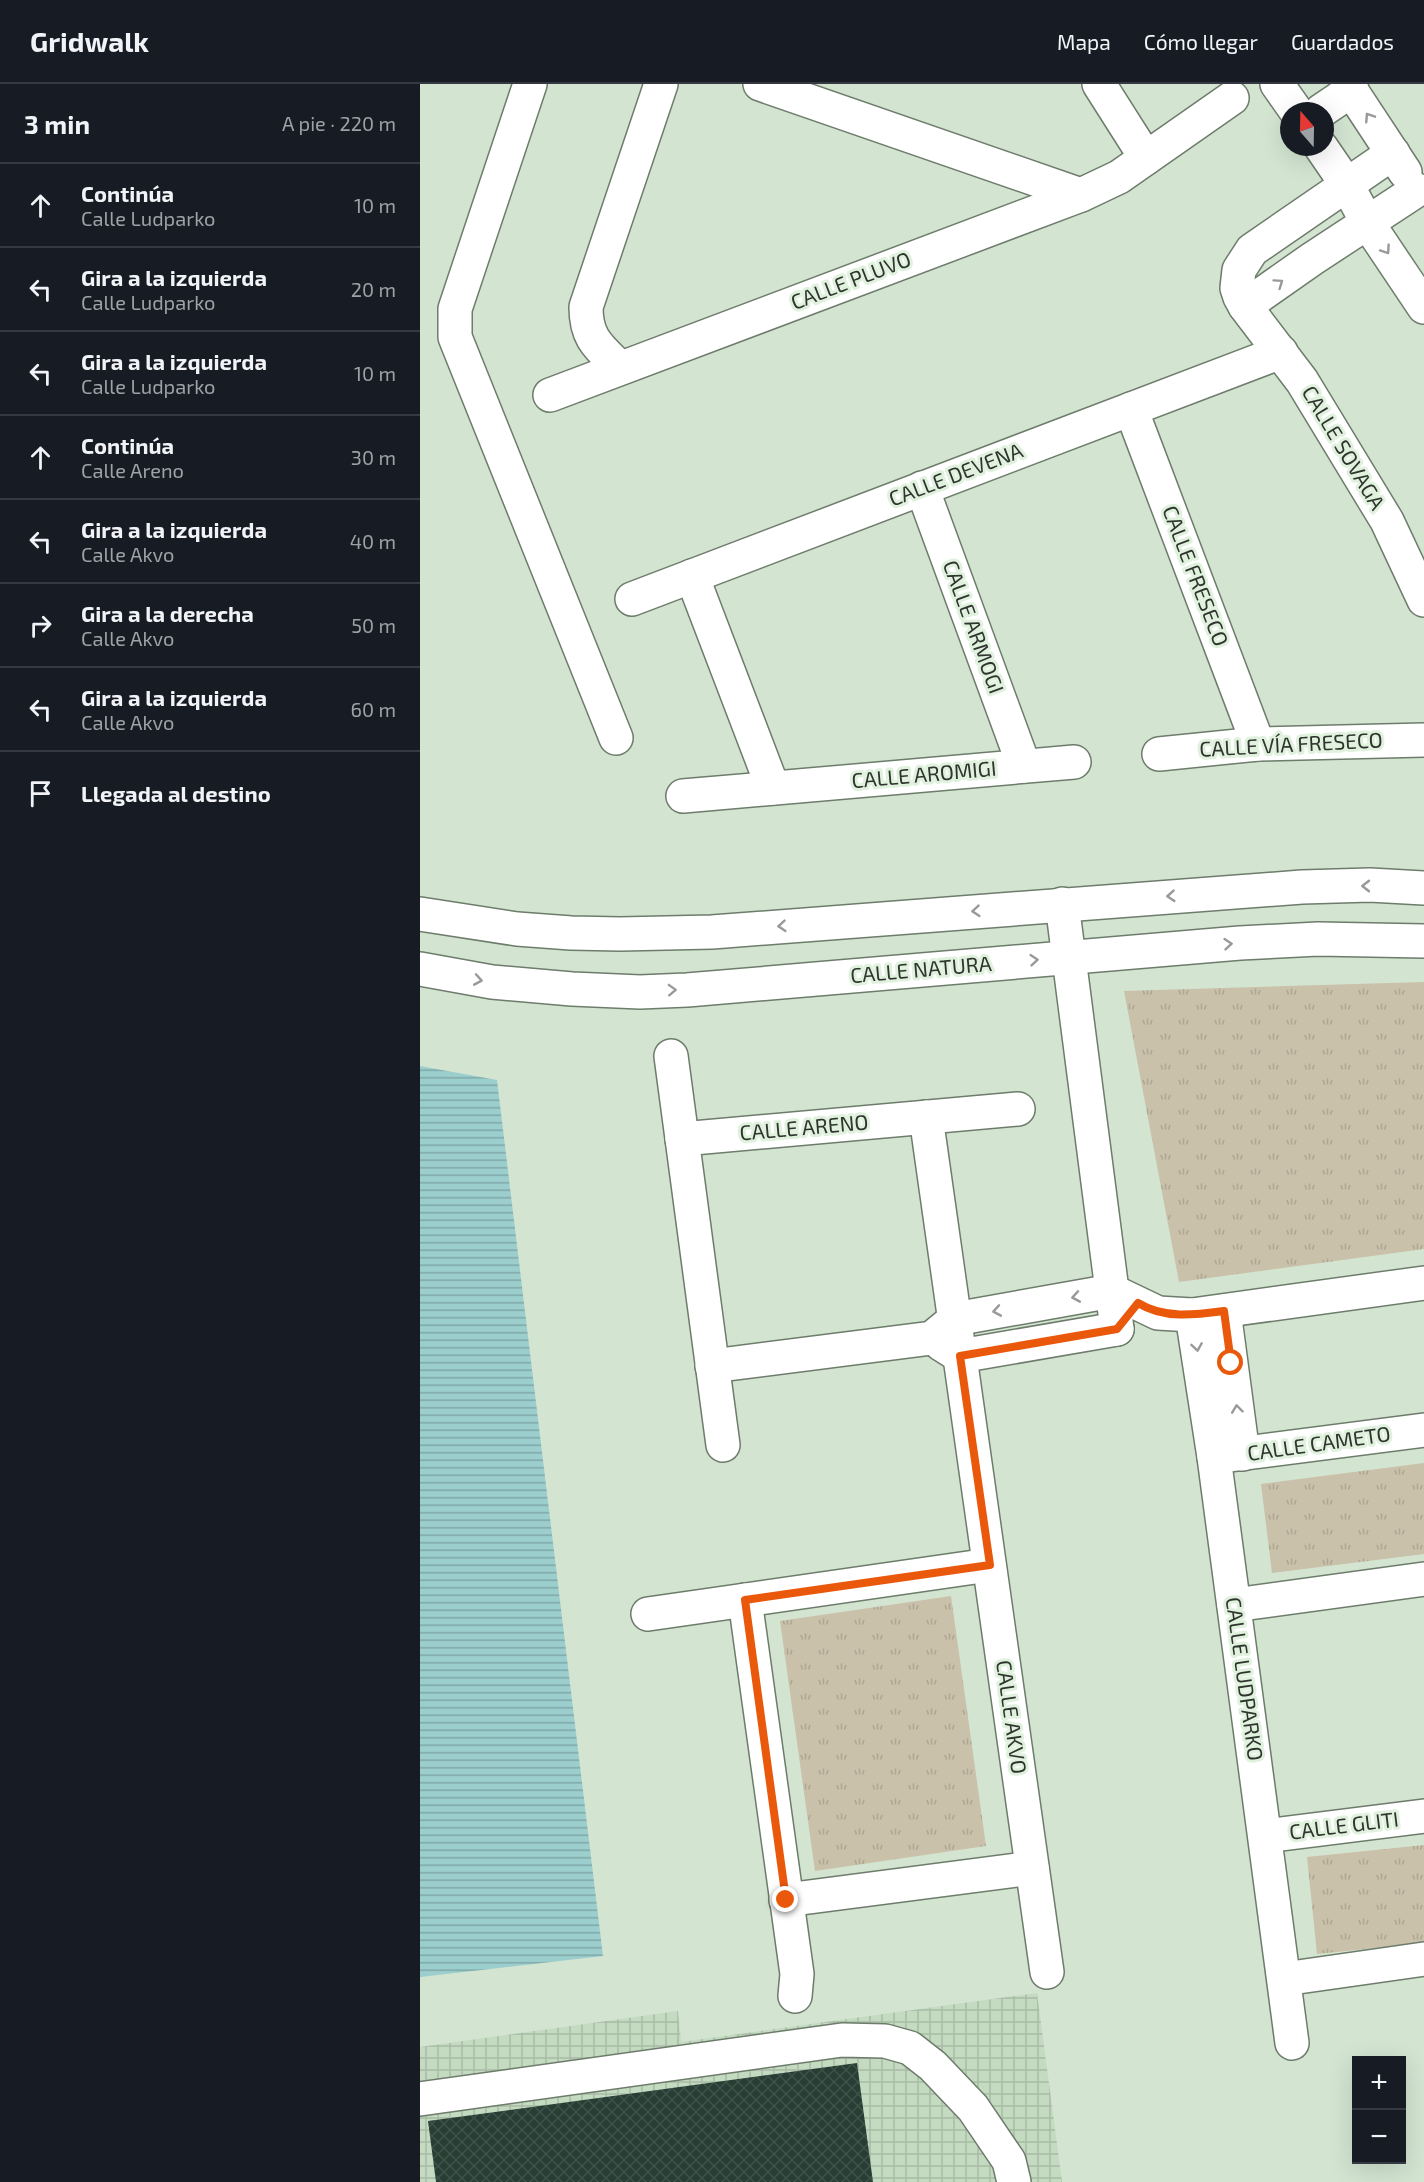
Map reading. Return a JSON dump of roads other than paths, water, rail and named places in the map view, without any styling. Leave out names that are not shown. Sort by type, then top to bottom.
[{"type":"street","points":[[530,84],[455,309],[455,338],[616,738]]},
{"type":"street","points":[[620,368],[589,334],[586,307],[662,84]]},
{"type":"street","points":[[760,84],[1081,195]]},
{"type":"street","points":[[1099,84],[1146,158]]},
{"type":"street","points":[[1277,84],[1290,102]]},
{"type":"street","points":[[1332,102],[1349,87],[1393,153],[1421,196],[1367,222],[1245,306],[1237,288],[1237,279],[1252,250],[1393,153]]},
{"type":"street","name":"CALLE PLUVO","points":[[550,395],[1081,195],[1119,177],[1232,98]]},
{"type":"street","points":[[1327,156],[1347,185],[1367,222],[1424,307]]},
{"type":"street","name":"CALLE SOVAGA","points":[[1245,306],[1302,381],[1387,521],[1424,600]]},
{"type":"street","name":"CALLE DEVENA","points":[[632,599],[1281,352]]},
{"type":"street","name":"CALLE FRESECO","points":[[1131,409],[1258,744]]},
{"type":"street","name":"CALLE ARMOGI","points":[[922,488],[1024,766]]},
{"type":"street","points":[[692,576],[773,788]]},
{"type":"street","name":"CALLE VÍA FRESECO","points":[[1159,754],[1258,744],[1424,740]]},
{"type":"street","name":"CALLE AROMIGI","points":[[683,796],[1074,762]]},
{"type":"street","points":[[420,914],[517,929],[620,934],[712,932],[1302,886],[1370,885],[1424,888]]},
{"type":"street","points":[[926,1117],[943,1328],[960,1356],[1117,1329],[1125,1297],[1062,904]]},
{"type":"street","name":"CALLE NATURA","points":[[420,969],[492,982],[640,992],[699,989],[1240,943],[1318,939],[1424,941]]},
{"type":"street","points":[[671,1056],[723,1445]]},
{"type":"street","name":"CALLE ARENO","points":[[682,1139],[1018,1109]]},
{"type":"street","points":[[712,1366],[1125,1297],[1158,1313],[1208,1313],[1424,1283]]},
{"type":"street","name":"CALLE LUDPARKO","points":[[1208,1313],[1228,1456],[1234,1605],[1292,2043]]},
{"type":"street","name":"CALLE AKVO","points":[[960,1356],[1047,1972]]},
{"type":"street","name":"CALLE CAMETO","points":[[1228,1456],[1424,1430]]},
{"type":"street","points":[[648,1614],[990,1565]]},
{"type":"street","points":[[1234,1605],[1424,1579]]},
{"type":"street","points":[[745,1600],[796,1974],[795,1996]]},
{"type":"street","name":"CALLE GLITI","points":[[1265,1836],[1424,1816]]},
{"type":"street","points":[[786,1900],[1032,1868]]},
{"type":"street","points":[[1284,1979],[1424,1959]]},
{"type":"street","points":[[420,2099],[842,2040],[885,2041],[909,2048],[933,2066],[972,2108],[1010,2161],[1014,2182]]},
{"type":"water","points":[[420,1066],[497,1080],[603,1956],[420,1977]]}]
